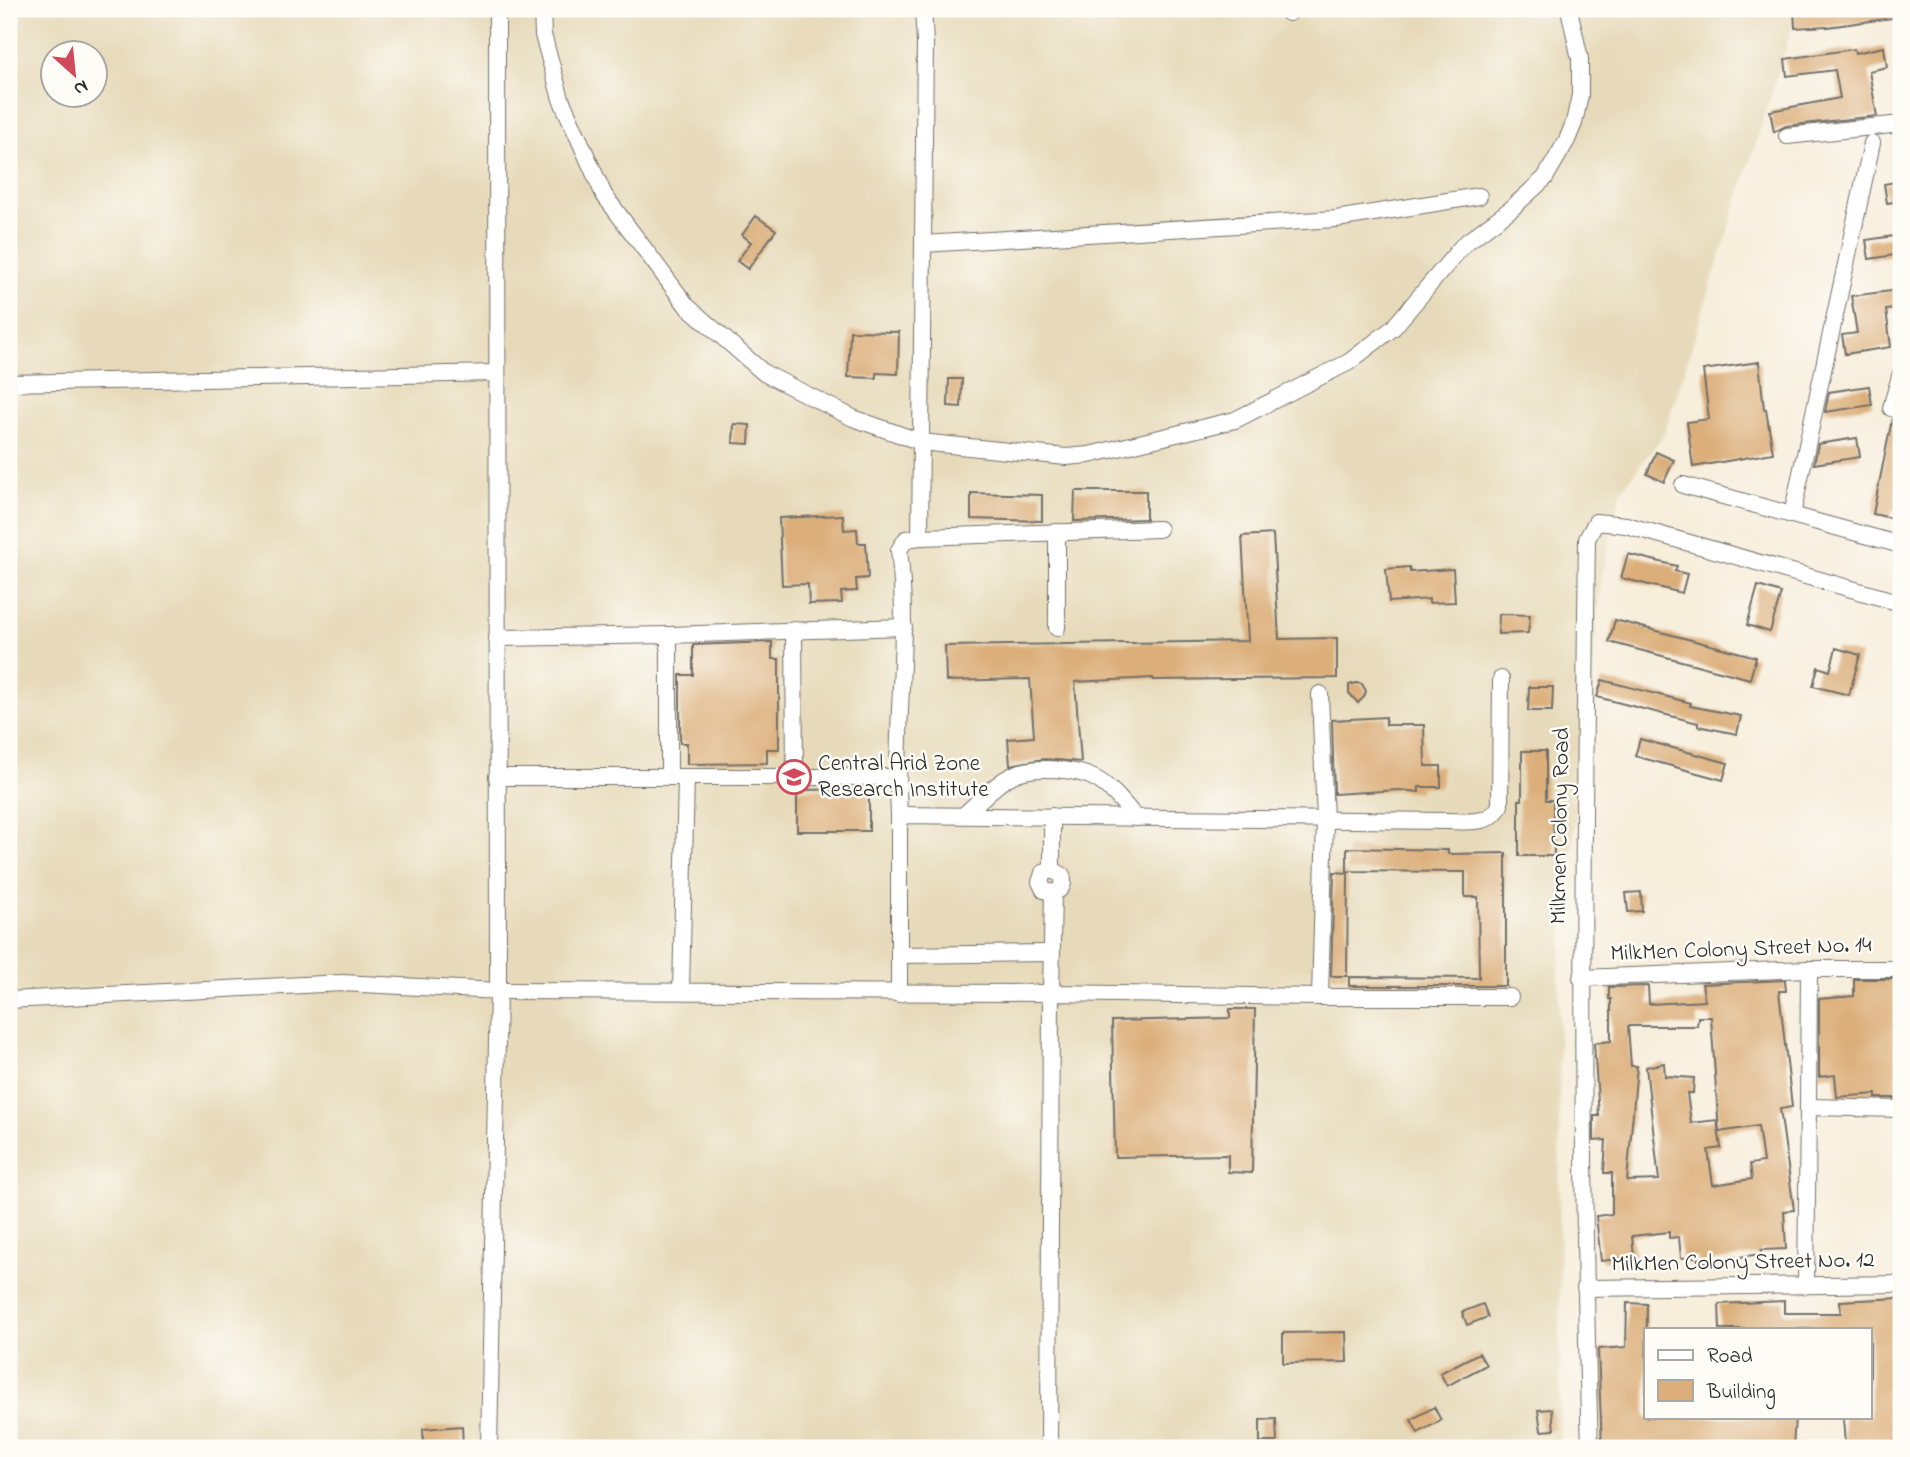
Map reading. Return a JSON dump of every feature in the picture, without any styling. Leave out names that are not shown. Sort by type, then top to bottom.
[{"type":"street","points":[[489,1448],[498,991],[497,9]]},
{"type":"street","points":[[542,9],[543,35],[562,99],[604,195],[687,306],[764,373],[853,418],[921,442],[1066,457],[1089,455],[1235,420],[1357,357],[1393,328],[1464,244],[1511,209],[1545,178],[1567,141],[1580,95],[1580,60],[1569,9]]},
{"type":"street","points":[[920,537],[925,43],[923,9]]},
{"type":"street","points":[[1787,136],[1901,124]]},
{"type":"street","points":[[1792,515],[1872,143]]},
{"type":"street","points":[[923,244],[1336,219],[1479,196]]},
{"type":"street","points":[[9,383],[497,373]]},
{"type":"street","points":[[1901,373],[1891,408],[1901,411]]},
{"type":"street","points":[[1683,485],[1901,545]]},
{"type":"street","name":"Milkmen Colony Road","points":[[1590,1448],[1581,978],[1587,539],[1596,522],[1626,526],[1901,603]]},
{"type":"street","points":[[899,994],[897,777],[904,626],[899,550],[906,539],[920,537],[1159,529]]},
{"type":"street","points":[[1057,532],[1057,628]]},
{"type":"street","points":[[497,638],[904,626]]},
{"type":"street","points":[[793,630],[795,778]]},
{"type":"street","points":[[669,635],[669,777]]},
{"type":"street","points":[[899,815],[1446,821],[1487,819],[1496,815],[1500,806],[1500,679]]},
{"type":"street","points":[[1320,694],[1325,820],[1320,997]]},
{"type":"street","points":[[964,816],[994,787],[1014,774],[1045,769],[1063,770],[1094,778],[1111,790],[1136,818]]},
{"type":"street","points":[[497,777],[897,777]]},
{"type":"street","points":[[681,991],[686,777]]},
{"type":"street","points":[[1049,1448],[1053,893],[1044,890],[1040,882],[1043,873],[1052,870],[1052,816]]},
{"type":"street","points":[[900,955],[1052,953]]},
{"type":"street","points":[[1806,1285],[1809,969]]},
{"type":"street","name":"MilkMen Colony Street No. 14","points":[[1581,978],[1809,969],[1901,969]]},
{"type":"street","points":[[9,1000],[342,984],[498,991],[1510,997]]},
{"type":"street","points":[[1808,1107],[1901,1109]]},
{"type":"street","name":"MilkMen Colony Street No. 12","points":[[1585,1288],[1901,1284]]},
{"type":"shaded area","name":"Central Arid Zone Research Institute","points":[[9,9],[1798,9],[1664,434],[1621,491],[1601,581],[1559,973],[1560,1448],[9,1448]]},
{"type":"building","points":[[1900,9],[1900,17],[1827,27],[1795,28],[1794,10]]},
{"type":"building","points":[[1884,47],[1887,67],[1869,71],[1877,116],[1786,126],[1774,132],[1770,111],[1840,98],[1835,70],[1787,76],[1785,59],[1854,49],[1855,53]]},
{"type":"building","points":[[1901,181],[1901,201],[1887,203],[1884,184]]},
{"type":"building","points":[[756,216],[776,230],[748,269],[737,261],[751,242],[742,235]]},
{"type":"building","points":[[1901,235],[1901,254],[1869,259],[1866,240]]},
{"type":"building","points":[[1898,290],[1901,308],[1886,310],[1891,347],[1845,354],[1842,335],[1857,333],[1851,296]]},
{"type":"building","points":[[850,331],[899,332],[898,374],[876,373],[876,378],[848,377]]},
{"type":"building","points":[[1759,362],[1764,409],[1773,453],[1693,467],[1687,422],[1709,419],[1703,370]]},
{"type":"building","points":[[949,379],[962,379],[961,407],[948,406]]},
{"type":"building","points":[[1869,386],[1872,405],[1825,412],[1829,392]]},
{"type":"building","points":[[1892,419],[1901,421],[1901,512],[1892,510],[1891,518],[1873,514]]},
{"type":"building","points":[[734,424],[750,425],[749,444],[733,443]]},
{"type":"building","points":[[1857,438],[1860,457],[1814,464],[1818,444]]},
{"type":"building","points":[[1656,452],[1674,460],[1664,482],[1647,474]]},
{"type":"building","points":[[1075,491],[1146,491],[1146,519],[1074,521]]},
{"type":"building","points":[[971,493],[1042,495],[1042,521],[971,519]]},
{"type":"building","points":[[843,515],[844,530],[857,529],[858,543],[866,543],[868,578],[856,579],[857,591],[841,592],[842,603],[809,604],[808,584],[782,585],[779,518]]},
{"type":"building","points":[[1273,534],[1279,639],[1337,638],[1337,678],[1153,678],[1075,682],[1081,762],[1044,759],[1010,765],[1008,739],[1034,737],[1030,679],[946,681],[945,646],[1248,641],[1242,536]]},
{"type":"building","points":[[1628,554],[1677,566],[1675,571],[1687,574],[1682,593],[1621,578]]},
{"type":"building","points":[[1409,567],[1410,572],[1453,569],[1455,602],[1429,603],[1429,599],[1389,602],[1386,569]]},
{"type":"building","points":[[1758,586],[1781,593],[1770,632],[1747,625]]},
{"type":"building","points":[[1499,614],[1530,615],[1528,633],[1498,634]]},
{"type":"building","points":[[1615,620],[1756,657],[1750,679],[1609,642]]},
{"type":"building","points":[[772,642],[772,659],[779,659],[779,749],[767,749],[767,763],[687,764],[687,743],[680,743],[680,675],[693,675],[693,645]]},
{"type":"building","points":[[1836,648],[1860,655],[1849,695],[1813,686],[1818,667],[1830,671]]},
{"type":"building","points":[[1602,680],[1691,703],[1690,706],[1741,716],[1737,734],[1698,726],[1698,723],[1597,697]]},
{"type":"building","points":[[1362,684],[1366,691],[1358,703],[1349,693],[1349,685]]},
{"type":"building","points":[[1529,687],[1553,687],[1552,711],[1528,711]]},
{"type":"building","points":[[1386,717],[1386,725],[1424,725],[1425,766],[1441,766],[1441,787],[1419,787],[1419,792],[1399,790],[1334,794],[1332,720]]},
{"type":"building","points":[[1640,739],[1728,763],[1723,780],[1635,756]]},
{"type":"building","points":[[1522,751],[1546,751],[1546,800],[1553,800],[1554,856],[1519,856]]},
{"type":"building","points":[[869,789],[869,831],[797,831],[797,790]]},
{"type":"building","points":[[1347,848],[1448,850],[1448,854],[1506,853],[1506,986],[1349,986],[1349,977],[1479,978],[1478,897],[1465,897],[1465,872],[1347,871]]},
{"type":"building","points":[[1334,872],[1348,873],[1347,976],[1331,976]]},
{"type":"building","points":[[1641,892],[1642,911],[1628,912],[1626,893]]},
{"type":"building","points":[[1854,979],[1901,979],[1898,1016],[1901,1098],[1876,1098],[1876,1094],[1837,1097],[1835,1075],[1819,1077],[1819,999],[1854,996]]},
{"type":"building","points":[[1785,980],[1786,991],[1779,991],[1792,1107],[1780,1109],[1794,1210],[1784,1211],[1786,1249],[1761,1250],[1761,1254],[1698,1263],[1698,1257],[1681,1258],[1679,1237],[1669,1238],[1669,1232],[1632,1236],[1634,1257],[1601,1261],[1596,1216],[1612,1214],[1612,1173],[1604,1173],[1606,1140],[1594,1141],[1594,1116],[1599,1116],[1594,1043],[1611,1041],[1609,987],[1648,986],[1649,1004],[1705,1001],[1702,984]],"holes":[[[1698,1017],[1711,1017],[1719,1132],[1758,1126],[1763,1162],[1750,1164],[1752,1179],[1713,1185],[1708,1150],[1721,1148],[1717,1120],[1691,1123],[1687,1093],[1693,1093],[1694,1078],[1665,1076],[1664,1063],[1646,1067],[1659,1180],[1627,1181],[1637,1066],[1631,1066],[1628,1026],[1697,1026]]]},
{"type":"building","points":[[1230,1009],[1255,1009],[1252,1173],[1228,1172],[1228,1155],[1115,1157],[1112,1021],[1230,1018]]},
{"type":"building","points":[[1901,1298],[1901,1441],[1845,1446],[1843,1418],[1871,1418],[1871,1328],[1720,1328],[1719,1304],[1784,1301],[1784,1313],[1841,1313],[1840,1301]]},
{"type":"building","points":[[1627,1303],[1647,1304],[1647,1328],[1644,1328],[1644,1418],[1795,1418],[1793,1448],[1602,1448],[1598,1349],[1626,1347]]},
{"type":"building","points":[[1483,1304],[1488,1317],[1467,1325],[1462,1312]]},
{"type":"building","points":[[1346,1332],[1347,1362],[1283,1363],[1283,1333]]},
{"type":"building","points":[[1479,1353],[1486,1365],[1447,1386],[1440,1373]]},
{"type":"building","points":[[1434,1407],[1441,1420],[1418,1433],[1411,1420]]},
{"type":"building","points":[[1552,1409],[1554,1430],[1541,1431],[1538,1410]]},
{"type":"building","points":[[1276,1419],[1277,1442],[1260,1442],[1260,1420]]},
{"type":"building","points":[[462,1426],[463,1448],[424,1448],[423,1429]]},
{"type":"place","name":"Central Arid Zone Research Institute","points":[[794,777]]}]
